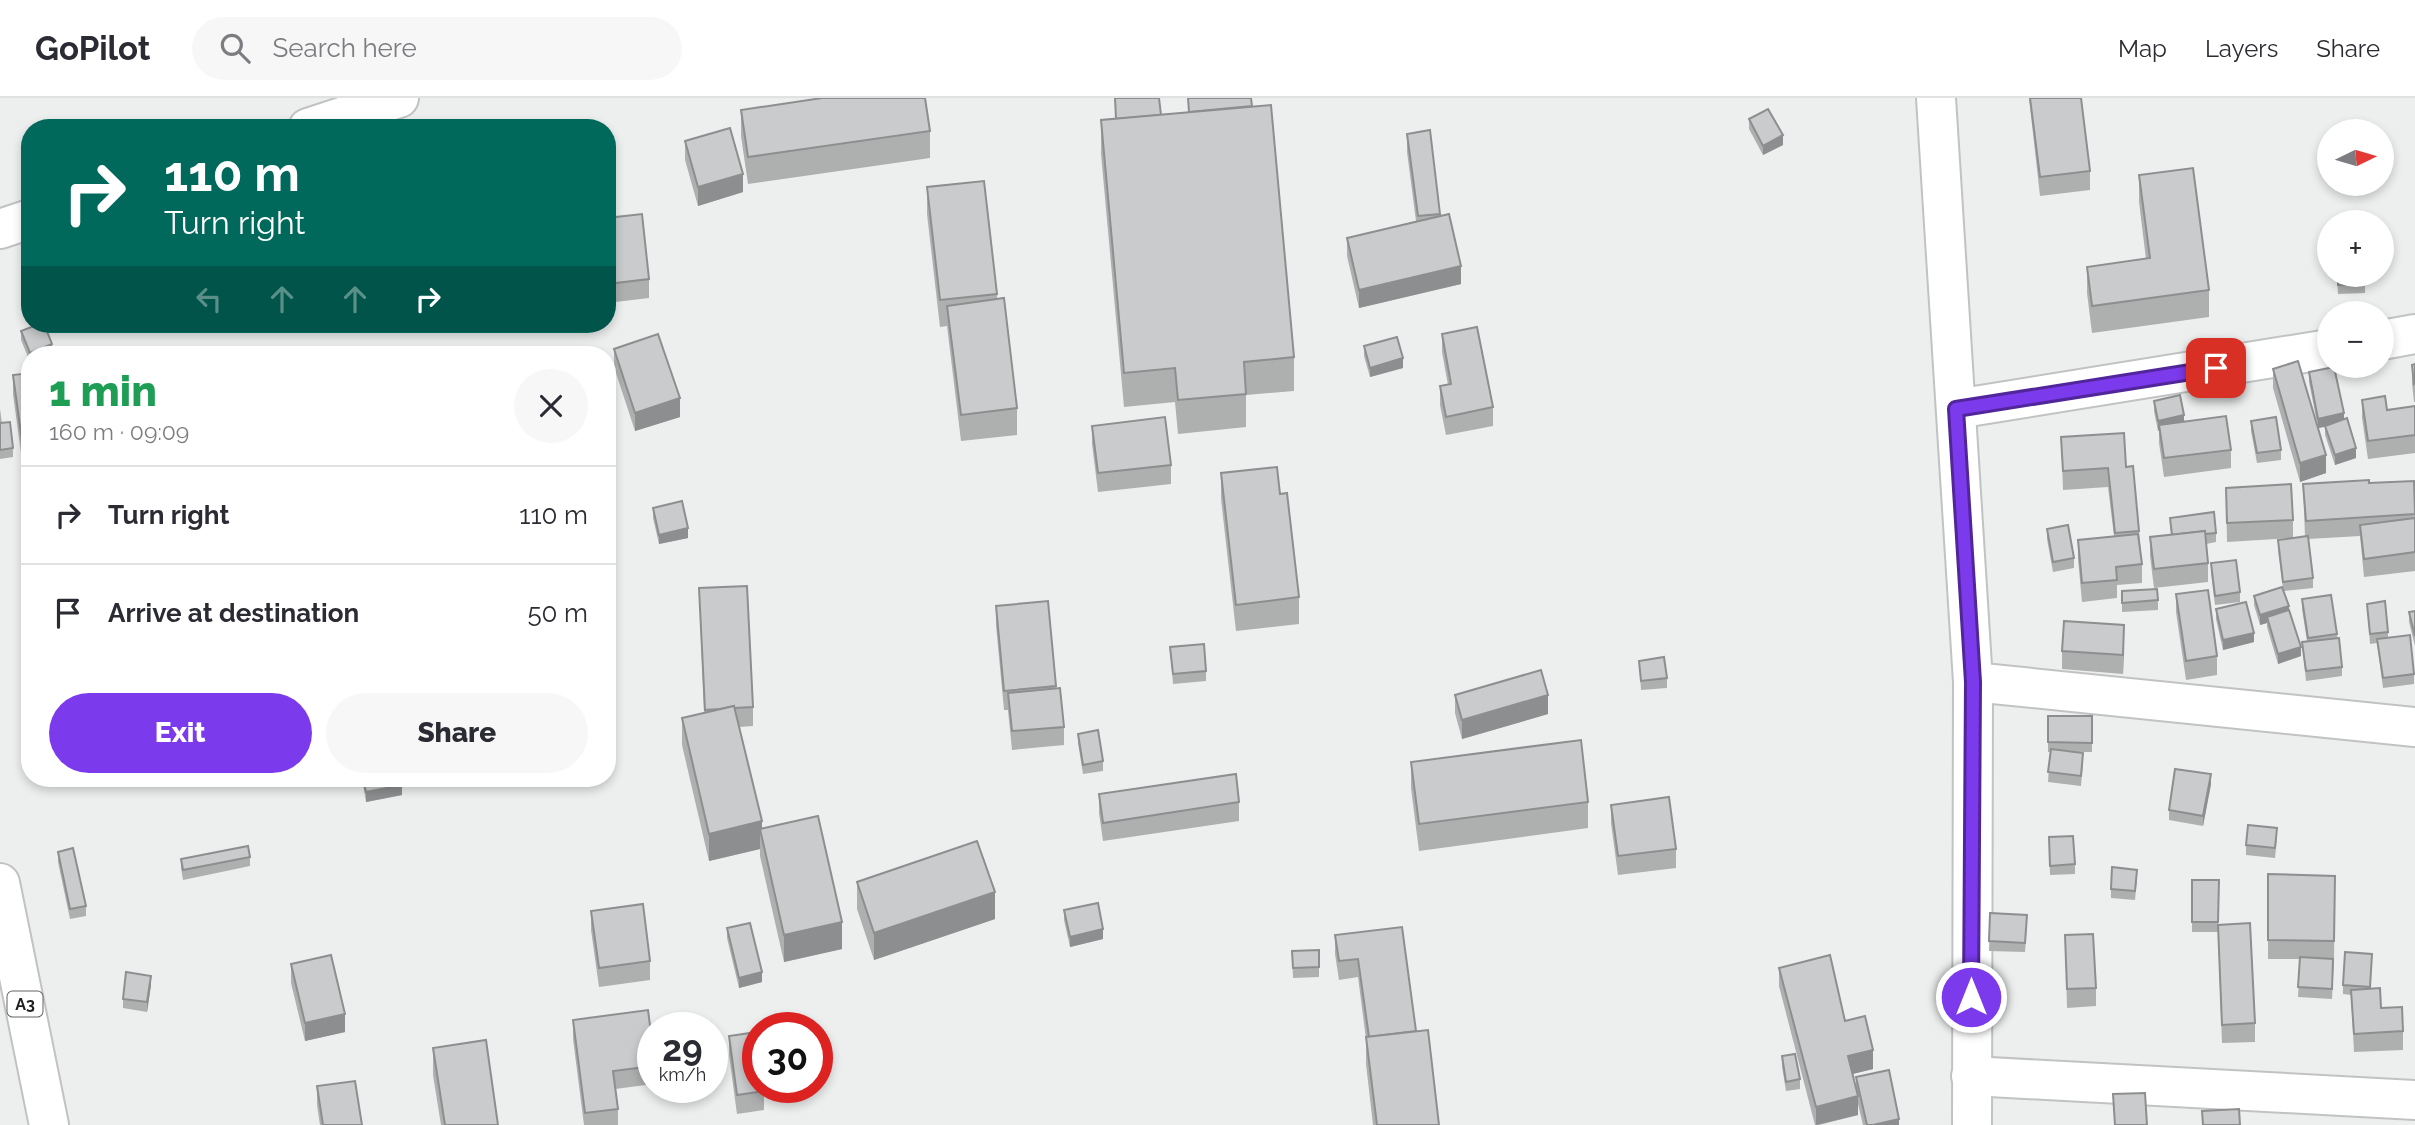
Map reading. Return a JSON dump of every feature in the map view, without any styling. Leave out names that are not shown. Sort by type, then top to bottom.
[{"type":"main road","points":[[335,119],[399,98]]},
{"type":"main road","points":[[1936,98],[1973,682],[1972,1125]]},
{"type":"main road","points":[[0,229],[21,222]]},
{"type":"main road","points":[[2394,338],[2415,334]]},
{"type":"main road","points":[[1956,409],[2317,351]]},
{"type":"main road","points":[[1973,682],[2415,727]]},
{"type":"main road","name":"A3","points":[[0,883],[49,1125]]},
{"type":"main road","points":[[1971,1076],[2415,1100]]},
{"type":"building","points":[[822,98],[925,98],[930,131],[748,157],[741,110]]},
{"type":"building","points":[[1115,98],[1159,98],[1161,115],[1116,119]]},
{"type":"building","points":[[1188,98],[1251,98],[1252,106],[1189,112]]},
{"type":"building","points":[[2030,98],[2081,98],[2090,171],[2040,177]]},
{"type":"building","points":[[1271,105],[1294,357],[1244,362],[1246,394],[1178,400],[1175,368],[1124,373],[1101,120]]},
{"type":"building","points":[[1768,109],[1783,135],[1763,146],[1749,119]]},
{"type":"building","points":[[730,128],[743,174],[698,187],[685,141]]},
{"type":"building","points":[[1430,130],[1440,214],[1418,216],[1407,134]]},
{"type":"building","points":[[2193,168],[2209,290],[2092,306],[2087,267],[2150,258],[2139,175]]},
{"type":"building","points":[[984,181],[997,294],[940,300],[927,187]]},
{"type":"building","points":[[642,214],[649,279],[616,283],[616,217]]},
{"type":"building","points":[[1449,214],[1461,266],[1359,290],[1347,238]]},
{"type":"building","points":[[1004,298],[1017,408],[961,415],[947,306]]},
{"type":"building","points":[[1477,327],[1493,407],[1446,417],[1440,386],[1451,384],[1442,334]]},
{"type":"building","points":[[22,333],[48,333],[52,344],[47,346],[27,346]]},
{"type":"building","points":[[658,334],[680,398],[635,413],[616,348]]},
{"type":"building","points":[[1397,337],[1403,358],[1370,368],[1364,346]]},
{"type":"building","points":[[2298,361],[2326,455],[2300,463],[2273,369]]},
{"type":"building","points":[[2415,364],[2415,383],[2414,384],[2412,365]]},
{"type":"building","points":[[2317,370],[2317,378],[2336,378],[2344,413],[2318,419],[2309,372]]},
{"type":"building","points":[[21,374],[21,434],[13,375]]},
{"type":"building","points":[[2180,395],[2184,415],[2158,421],[2154,401]]},
{"type":"building","points":[[2385,396],[2387,410],[2415,406],[2415,435],[2368,441],[2362,400]]},
{"type":"building","points":[[2226,416],[2231,450],[2164,458],[2159,425]]},
{"type":"building","points":[[1165,417],[1171,465],[1098,473],[1092,426]]},
{"type":"building","points":[[2276,417],[2281,450],[2257,453],[2251,421]]},
{"type":"building","points":[[2347,418],[2356,448],[2335,455],[2325,426]]},
{"type":"building","points":[[10,422],[13,448],[0,450],[0,423]]},
{"type":"building","points":[[2124,433],[2126,467],[2133,466],[2139,531],[2115,533],[2108,468],[2063,471],[2061,437]]},
{"type":"building","points":[[1277,467],[1280,494],[1287,493],[1299,597],[1236,605],[1221,473]]},
{"type":"building","points":[[2369,480],[2369,483],[2414,481],[2415,514],[2306,521],[2303,484]]},
{"type":"building","points":[[2291,484],[2293,520],[2227,523],[2226,488]]},
{"type":"building","points":[[682,501],[688,528],[659,535],[653,508]]},
{"type":"building","points":[[2214,512],[2216,533],[2205,534],[2205,531],[2172,535],[2170,518]]},
{"type":"building","points":[[2415,518],[2415,552],[2364,559],[2360,525]]},
{"type":"building","points":[[2068,525],[2074,558],[2053,562],[2047,529]]},
{"type":"building","points":[[2205,531],[2208,563],[2154,569],[2150,537]]},
{"type":"building","points":[[2138,534],[2142,564],[2116,567],[2117,580],[2082,583],[2078,540]]},
{"type":"building","points":[[2308,536],[2313,578],[2283,582],[2278,540]]},
{"type":"building","points":[[2236,560],[2240,592],[2215,596],[2211,563]]},
{"type":"building","points":[[747,586],[753,707],[734,706],[705,710],[699,588]]},
{"type":"building","points":[[2282,587],[2289,606],[2260,615],[2254,596]]},
{"type":"building","points":[[2157,589],[2158,600],[2122,603],[2122,591]]},
{"type":"building","points":[[2208,590],[2217,656],[2186,661],[2176,594]]},
{"type":"building","points":[[2331,595],[2337,634],[2308,638],[2302,599]]},
{"type":"building","points":[[1048,601],[1056,686],[1004,691],[996,606]]},
{"type":"building","points":[[2385,601],[2388,632],[2370,634],[2367,604]]},
{"type":"building","points":[[2246,602],[2254,633],[2223,640],[2216,609]]},
{"type":"building","points":[[2289,610],[2301,647],[2278,654],[2267,617]]},
{"type":"building","points":[[2415,611],[2415,636],[2409,612]]},
{"type":"building","points":[[2064,621],[2124,625],[2123,655],[2062,651]]},
{"type":"building","points":[[2410,635],[2414,674],[2383,678],[2377,639]]},
{"type":"building","points":[[2339,638],[2342,667],[2306,671],[2302,642]]},
{"type":"building","points":[[1204,644],[1206,671],[1173,674],[1170,647]]},
{"type":"building","points":[[1664,657],[1667,678],[1641,681],[1639,661]]},
{"type":"building","points":[[1541,670],[1548,695],[1462,720],[1455,695]]},
{"type":"building","points":[[1060,688],[1064,727],[1012,731],[1008,693]]},
{"type":"building","points":[[734,706],[762,821],[709,834],[682,718]]},
{"type":"building","points":[[2048,716],[2092,716],[2092,743],[2048,742]]},
{"type":"building","points":[[1098,730],[1103,761],[1083,765],[1078,734]]},
{"type":"building","points":[[1581,740],[1588,802],[1419,824],[1411,762]]},
{"type":"building","points":[[2051,749],[2083,753],[2081,776],[2048,772]]},
{"type":"building","points":[[2175,769],[2211,774],[2203,816],[2169,810]]},
{"type":"building","points":[[1236,774],[1239,802],[1103,823],[1099,794]]},
{"type":"building","points":[[365,787],[392,787],[366,792]]},
{"type":"building","points":[[1669,797],[1676,849],[1618,856],[1611,805]]},
{"type":"building","points":[[818,816],[842,922],[784,935],[760,829]]},
{"type":"building","points":[[2248,825],[2277,828],[2275,848],[2246,845]]},
{"type":"building","points":[[2073,836],[2075,864],[2050,866],[2049,837]]},
{"type":"building","points":[[977,841],[995,892],[874,933],[857,882]]},
{"type":"building","points":[[248,846],[250,857],[183,870],[181,859]]},
{"type":"building","points":[[73,848],[86,906],[70,909],[58,852]]},
{"type":"building","points":[[2112,867],[2137,870],[2135,891],[2111,889]]},
{"type":"building","points":[[2268,874],[2335,876],[2334,941],[2268,940]]},
{"type":"building","points":[[2192,880],[2219,880],[2218,922],[2192,922]]},
{"type":"building","points":[[1098,903],[1103,929],[1070,937],[1064,910]]},
{"type":"building","points":[[643,904],[650,961],[599,968],[591,911]]},
{"type":"building","points":[[1990,913],[2027,915],[2025,943],[1989,941]]},
{"type":"building","points":[[750,923],[762,972],[739,978],[727,928]]},
{"type":"building","points":[[2250,923],[2255,1023],[2222,1025],[2218,925]]},
{"type":"building","points":[[1402,927],[1416,1031],[1369,1037],[1358,959],[1339,961],[1335,935]]},
{"type":"building","points":[[2093,934],[2096,988],[2067,989],[2065,935]]},
{"type":"building","points":[[1319,950],[1319,967],[1293,968],[1292,951]]},
{"type":"building","points":[[2345,952],[2372,954],[2370,987],[2343,985]]},
{"type":"building","points":[[331,955],[345,1014],[305,1023],[291,964]]},
{"type":"building","points":[[1830,955],[1845,1021],[1865,1016],[1873,1050],[1848,1056],[1858,1096],[1816,1107],[1779,968]]},
{"type":"building","points":[[2300,957],[2333,959],[2332,989],[2298,987]]},
{"type":"building","points":[[126,972],[151,976],[147,1002],[123,999]]},
{"type":"building","points":[[2380,988],[2381,1008],[2402,1007],[2403,1031],[2354,1034],[2351,990]]},
{"type":"building","points":[[648,1010],[637,1012],[637,1068],[613,1071],[618,1109],[585,1113],[573,1020]]},
{"type":"building","points":[[1428,1030],[1439,1125],[1377,1125],[1366,1037]]},
{"type":"building","points":[[742,1034],[742,1094],[737,1095],[729,1036]]},
{"type":"building","points":[[486,1040],[498,1125],[445,1125],[433,1048]]},
{"type":"building","points":[[1795,1054],[1800,1079],[1786,1082],[1782,1056]]},
{"type":"building","points":[[1889,1070],[1899,1119],[1867,1125],[1856,1077]]},
{"type":"building","points":[[355,1081],[362,1125],[323,1125],[317,1086]]},
{"type":"building","points":[[2145,1093],[2147,1125],[2115,1125],[2113,1094]]},
{"type":"building","points":[[2239,1109],[2240,1125],[2203,1125],[2202,1111]]},
{"type":"route","points":[[1971,997],[1973,682],[1956,409],[2216,368]]}]
